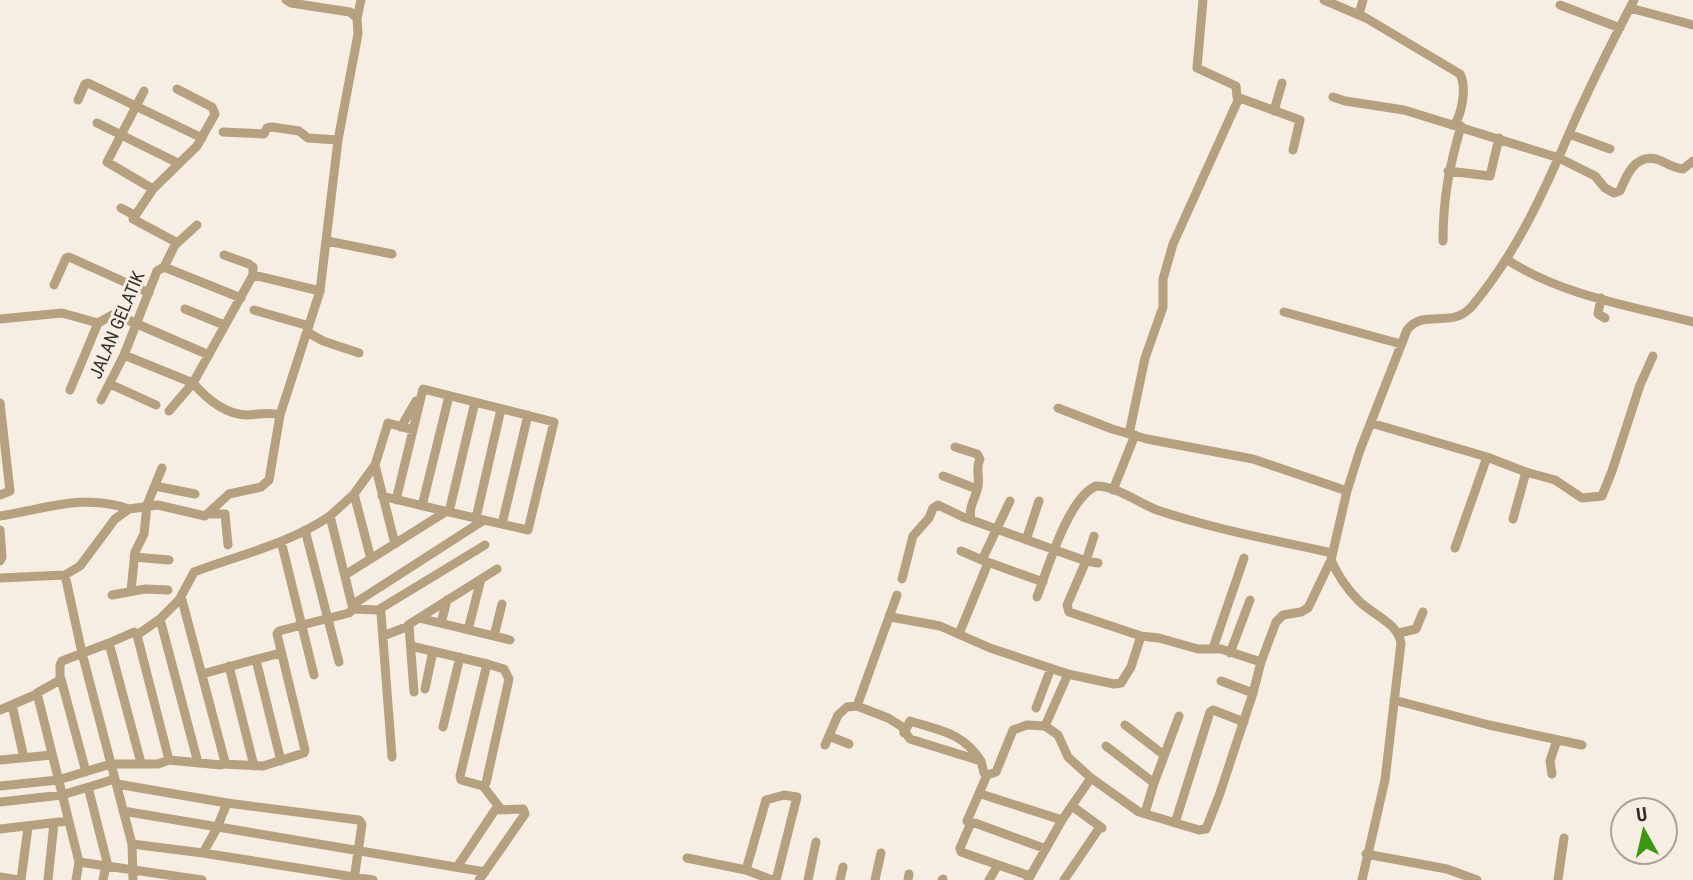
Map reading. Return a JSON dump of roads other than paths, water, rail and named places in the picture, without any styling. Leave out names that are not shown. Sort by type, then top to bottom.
[{"type":"street","points":[[286,0],[347,11],[356,18]]},
{"type":"street","points":[[209,514],[229,494],[267,484],[272,473],[280,415],[320,291],[338,140],[358,34],[356,18],[361,0]]},
{"type":"street","points":[[1203,0],[1197,68],[1236,86],[1236,96],[1239,98],[1301,121],[1293,150]]},
{"type":"street","points":[[1324,0],[1359,14],[1461,76],[1464,82],[1443,202],[1443,241]]},
{"type":"street","points":[[1359,14],[1363,0]]},
{"type":"street","points":[[967,821],[987,775],[996,772],[1013,730],[1027,725],[1045,726],[1058,735],[1068,757],[1091,778],[1134,809],[1199,830],[1209,826],[1261,662],[1278,618],[1308,608],[1331,557],[1347,491],[1407,330],[1416,321],[1452,319],[1467,312],[1506,259],[1540,201],[1632,4],[1693,24]]},
{"type":"street","points":[[1560,5],[1620,28]]},
{"type":"street","points":[[78,100],[88,83],[202,138]]},
{"type":"street","points":[[1274,111],[1282,83]]},
{"type":"street","points":[[177,89],[214,108],[215,114],[202,138],[153,189],[134,215],[134,220],[171,239],[175,245],[197,225]]},
{"type":"street","points":[[144,91],[107,162],[153,189]]},
{"type":"street","points":[[1333,97],[1404,110],[1559,158],[1595,176],[1605,188],[1614,193],[1620,191],[1630,168],[1642,161],[1658,160],[1683,169],[1688,168],[1693,161]]},
{"type":"street","points":[[1113,490],[1132,435],[1145,358],[1163,307],[1163,279],[1173,244],[1239,98]]},
{"type":"street","points":[[97,123],[178,163]]},
{"type":"street","points":[[223,132],[261,134],[272,127],[299,131],[309,138],[338,140]]},
{"type":"street","points":[[1569,134],[1610,149]]},
{"type":"street","points":[[1448,171],[1490,176],[1499,138]]},
{"type":"street","points":[[121,208],[134,215]]},
{"type":"street","points":[[327,241],[392,254]]},
{"type":"street","name":"JALAN GELATIK","points":[[101,400],[124,355],[158,269],[164,267],[175,245]]},
{"type":"street","points":[[169,411],[193,383],[254,275],[253,267],[249,264],[224,255]]},
{"type":"street","points":[[54,285],[68,256],[149,293]]},
{"type":"street","points":[[1506,259],[1536,277],[1601,298],[1693,322]]},
{"type":"street","points":[[164,267],[241,298]]},
{"type":"street","points":[[254,275],[320,291]]},
{"type":"street","points":[[1601,298],[1598,314],[1605,318]]},
{"type":"street","points":[[185,309],[224,325]]},
{"type":"street","points":[[254,310],[308,329],[332,345],[359,353]]},
{"type":"street","points":[[1284,312],[1401,344]]},
{"type":"street","points":[[0,319],[62,313],[98,323],[117,314],[209,355]]},
{"type":"street","points":[[70,390],[98,323]]},
{"type":"street","points":[[124,355],[193,383],[208,399],[230,411],[247,415],[280,415]]},
{"type":"street","points":[[1371,423],[1555,480],[1577,496],[1602,496],[1640,384],[1653,356]]},
{"type":"street","points":[[110,384],[156,405]]},
{"type":"street","points":[[382,496],[528,530],[554,422],[423,389]]},
{"type":"street","points":[[401,427],[423,389]]},
{"type":"street","points":[[396,500],[423,389]]},
{"type":"street","points":[[422,506],[449,396]]},
{"type":"street","points":[[345,575],[448,512],[475,402]]},
{"type":"street","points":[[0,403],[10,491],[0,495]]},
{"type":"street","points":[[1058,408],[1132,435],[1194,449],[1253,458],[1347,491]]},
{"type":"street","points":[[0,786],[59,781],[111,765],[158,764],[169,760],[263,766],[304,753],[306,750],[277,632],[349,612],[480,519],[501,409]]},
{"type":"street","points":[[502,524],[528,415]]},
{"type":"street","points":[[86,772],[61,679],[61,662],[129,633],[137,635],[160,619],[179,600],[194,572],[281,541],[330,516],[354,494],[375,466],[388,423],[413,430]]},
{"type":"street","points":[[956,447],[977,454],[980,459],[976,467],[979,484],[970,507],[971,519]]},
{"type":"street","points":[[1455,548],[1487,457]]},
{"type":"street","points":[[375,466],[395,544]]},
{"type":"street","points":[[131,591],[134,557],[144,534],[147,505],[162,468]]},
{"type":"street","points":[[1513,519],[1525,472]]},
{"type":"street","points":[[943,476],[977,489]]},
{"type":"street","points":[[155,486],[195,494]]},
{"type":"street","points":[[1037,597],[1068,517],[1084,495],[1096,486],[1113,490],[1158,510],[1331,557]]},
{"type":"street","points":[[354,494],[370,559]]},
{"type":"street","points":[[0,516],[45,506],[96,500],[130,509]]},
{"type":"street","points":[[959,634],[997,528],[1010,501]]},
{"type":"street","points":[[1026,540],[1040,501]]},
{"type":"street","points":[[0,578],[65,575],[80,566],[115,519],[130,509],[147,505],[158,505],[201,516],[225,514],[228,545]]},
{"type":"street","points":[[902,579],[913,536],[938,505],[1056,551],[1098,563]]},
{"type":"street","points":[[330,516],[355,607]]},
{"type":"street","points":[[0,530],[0,561]]},
{"type":"street","points":[[305,530],[340,662]]},
{"type":"street","points":[[1094,536],[1067,605],[1068,611],[1141,636],[1198,649],[1213,648],[1261,662]]},
{"type":"street","points":[[281,541],[314,675]]},
{"type":"street","points":[[374,610],[485,545]]},
{"type":"street","points":[[961,551],[1043,582]]},
{"type":"street","points":[[134,557],[169,560]]},
{"type":"street","points":[[1331,557],[1340,578],[1352,593],[1399,633],[1400,656],[1385,780],[1362,880]]},
{"type":"street","points":[[1213,648],[1244,558]]},
{"type":"street","points":[[383,636],[408,625],[497,569]]},
{"type":"street","points":[[65,575],[82,653],[132,844],[133,880]]},
{"type":"street","points":[[468,630],[481,579]]},
{"type":"street","points":[[112,595],[131,591],[168,590]]},
{"type":"street","points":[[857,705],[897,595]]},
{"type":"street","points":[[179,600],[183,601],[224,764]]},
{"type":"street","points":[[442,623],[447,600]]},
{"type":"street","points":[[1230,653],[1250,600]]},
{"type":"street","points":[[494,636],[502,604]]},
{"type":"street","points":[[355,607],[381,613],[392,757]]},
{"type":"street","points":[[1399,633],[1416,629],[1423,612]]},
{"type":"street","points":[[891,617],[940,626],[990,648],[1068,674],[1114,684],[1121,683],[1131,667],[1141,636]]},
{"type":"street","points":[[419,618],[510,640]]},
{"type":"street","points":[[160,619],[198,763]]},
{"type":"street","points":[[408,625],[414,692]]},
{"type":"street","points":[[137,635],[169,760]]},
{"type":"street","points":[[109,643],[141,763]]},
{"type":"street","points":[[411,646],[504,669],[509,679],[486,783],[483,786]]},
{"type":"street","points":[[425,689],[433,651]]},
{"type":"street","points":[[202,674],[280,653]]},
{"type":"street","points":[[443,727],[460,657]]},
{"type":"street","points":[[256,660],[281,761]]},
{"type":"street","points":[[487,664],[460,776],[461,780],[483,786],[500,808]]},
{"type":"street","points":[[229,666],[254,766]]},
{"type":"street","points":[[1036,709],[1051,668]]},
{"type":"street","points":[[1045,726],[1068,674]]},
{"type":"street","points":[[0,710],[37,694],[38,690],[61,679]]},
{"type":"street","points":[[1221,681],[1253,693]]},
{"type":"street","points":[[37,694],[79,862],[76,880]]},
{"type":"street","points":[[1394,700],[1489,725],[1582,745]]},
{"type":"street","points":[[12,705],[24,758]]},
{"type":"street","points":[[849,744],[827,741],[841,711],[857,705],[901,726],[910,739],[981,761]]},
{"type":"street","points":[[1175,823],[1210,712],[1213,710],[1244,722]]},
{"type":"street","points":[[1145,813],[1179,716]]},
{"type":"street","points":[[904,733],[910,721],[957,737],[968,744],[981,761],[987,775]]},
{"type":"street","points":[[1125,724],[1164,755]]},
{"type":"street","points":[[933,747],[940,731]]},
{"type":"street","points":[[952,753],[957,737]]},
{"type":"street","points":[[1552,774],[1550,761],[1557,740]]},
{"type":"street","points":[[1106,746],[1154,783]]},
{"type":"street","points":[[0,760],[52,755]]},
{"type":"street","points":[[1046,849],[971,824],[960,851],[1029,878],[1046,849],[1062,820],[1091,778]]},
{"type":"street","points":[[0,802],[62,794],[116,780],[227,803],[359,820],[362,824],[354,878]]},
{"type":"street","points":[[88,788],[107,865],[103,880]]},
{"type":"street","points":[[687,858],[746,870],[774,880],[797,797],[784,795],[766,800],[746,870]]},
{"type":"street","points":[[984,795],[1062,820]]},
{"type":"street","points":[[202,853],[217,828],[227,803]]},
{"type":"street","points":[[1064,880],[1101,827],[1072,806]]},
{"type":"street","points":[[123,811],[358,849],[457,867],[482,876],[524,814],[524,810],[500,808],[492,812],[457,867]]},
{"type":"street","points":[[0,829],[68,821]]},
{"type":"street","points":[[48,880],[54,823]]},
{"type":"street","points":[[0,877],[20,880],[28,827]]},
{"type":"street","points":[[1558,880],[1564,838]]},
{"type":"street","points":[[808,880],[816,842]]},
{"type":"street","points":[[132,844],[373,880]]},
{"type":"street","points":[[875,880],[881,853]]},
{"type":"street","points":[[1366,855],[1447,869],[1477,880]]},
{"type":"street","points":[[79,862],[202,880]]},
{"type":"street","points":[[989,880],[998,865]]},
{"type":"street","points":[[840,880],[843,867]]}]
